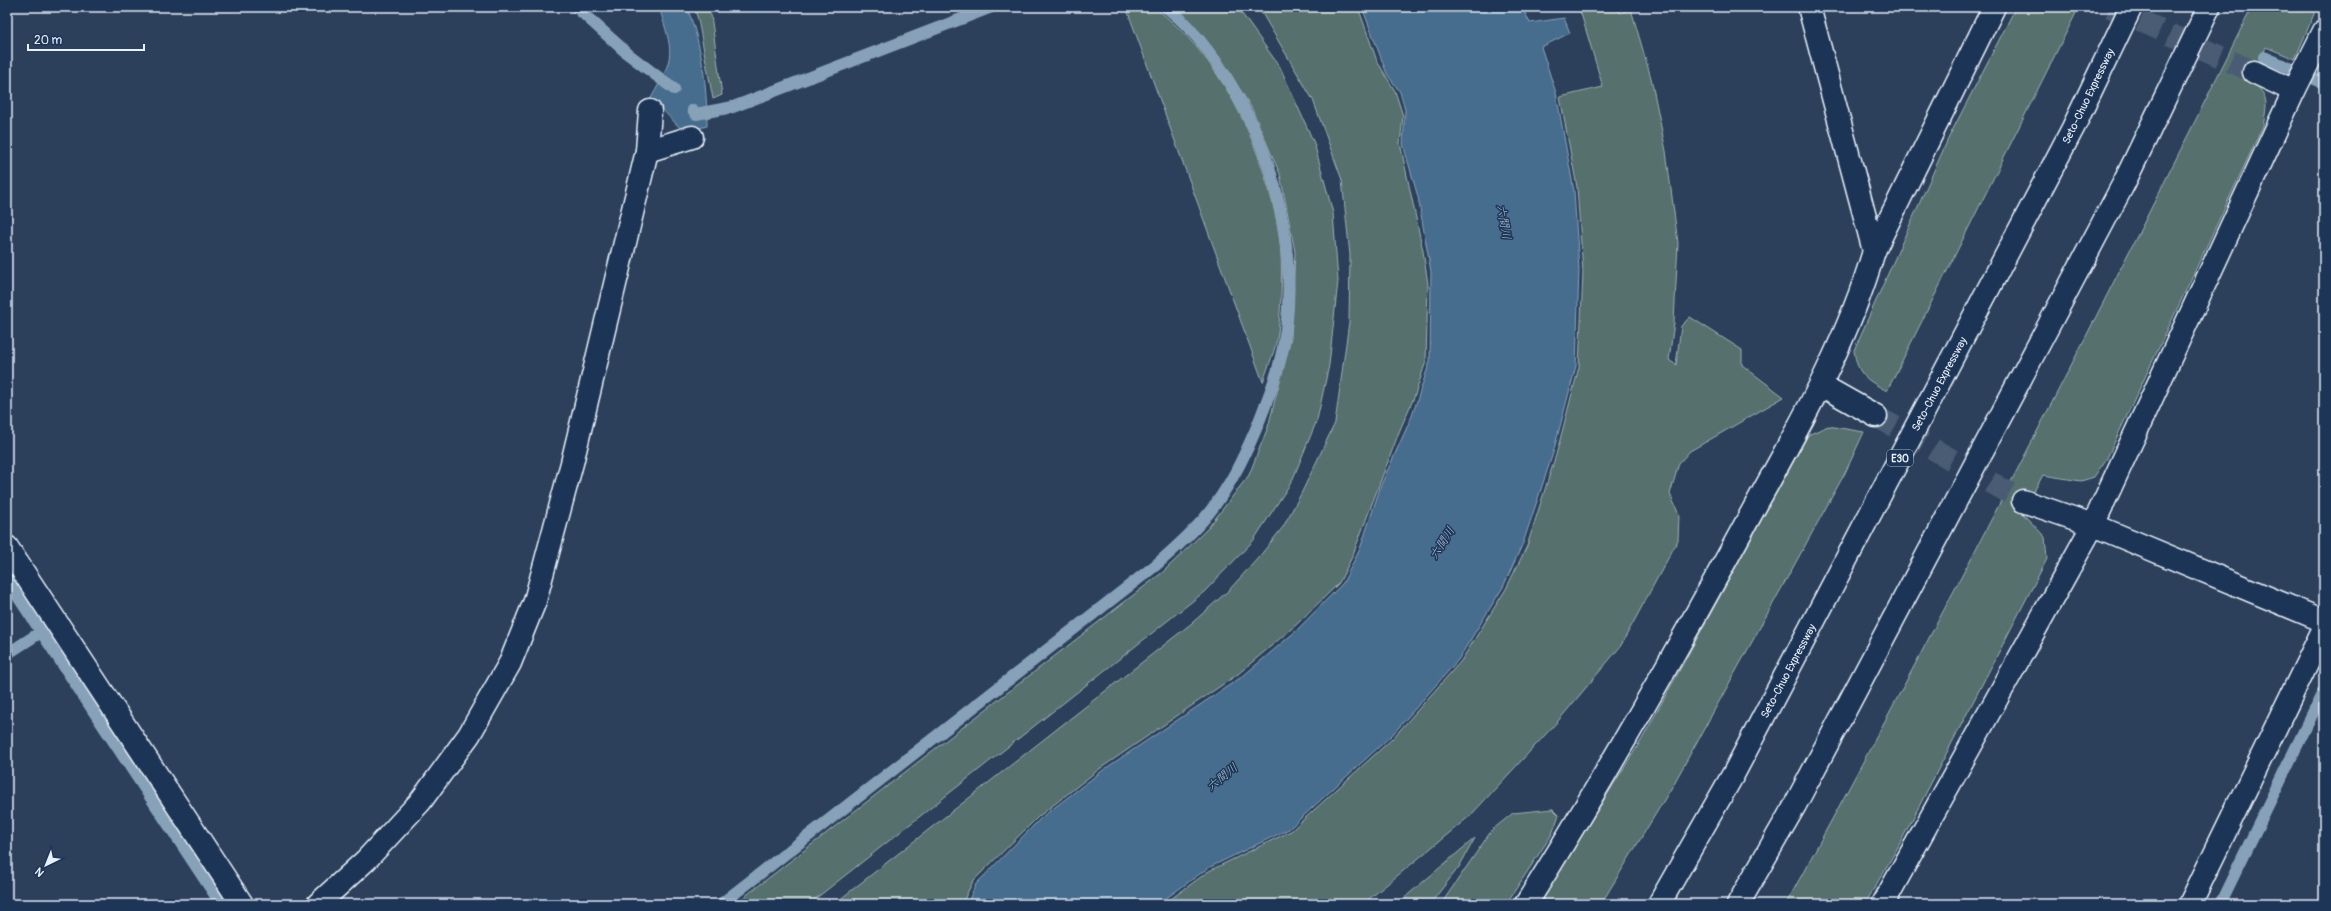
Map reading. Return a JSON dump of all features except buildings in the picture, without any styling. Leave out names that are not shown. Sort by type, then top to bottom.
[{"type":"main road","points":[[1809,7],[1874,251]]},
{"type":"main road","points":[[1526,904],[1556,857],[1687,632],[1821,385],[1864,287],[1874,251],[1994,7]]},
{"type":"main road","name":"Seto-Chuo Expressway","points":[[1659,904],[1742,759],[2074,128],[2131,7]]},
{"type":"main road","points":[[1738,904],[1795,805],[2116,197],[2209,7]]},
{"type":"main road","points":[[1883,904],[2093,525],[2300,79],[2324,31]]},
{"type":"main road","points":[[2254,72],[2300,79]]},
{"type":"main road","points":[[318,904],[366,860],[420,802],[468,735],[510,663],[535,601],[572,463],[647,151],[650,111]]},
{"type":"main road","points":[[647,151],[692,137]]},
{"type":"main road","points":[[1821,385],[1876,416]]},
{"type":"main road","points":[[2023,501],[2093,525],[2324,621]]},
{"type":"main road","points":[[7,547],[242,904]]},
{"type":"main road","points":[[2190,904],[2324,628]]},
{"type":"green space","points":[[694,7],[705,7],[711,15],[722,95],[713,99],[698,19]]},
{"type":"green space","points":[[1126,7],[1154,7],[1177,27],[1199,50],[1217,74],[1233,101],[1247,129],[1259,159],[1269,188],[1279,231],[1282,275],[1277,339],[1263,382]]},
{"type":"green space","points":[[1178,7],[1237,7],[1280,67],[1314,143],[1333,213],[1338,281],[1329,365],[1317,420],[1292,481],[1253,541],[1204,592],[809,904],[735,904],[1163,572],[1208,528],[1249,475],[1268,427],[1291,338],[1295,252],[1280,174],[1252,109],[1223,61]]},
{"type":"green space","points":[[1255,7],[1358,7],[1377,61],[1395,91],[1403,116],[1400,143],[1423,251],[1428,284],[1426,361],[1415,395],[1399,432],[1352,557],[1339,583],[1296,625],[1238,674],[1098,770],[1038,817],[973,881],[962,904],[834,904],[1192,623],[1229,590],[1259,557],[1283,527],[1301,494],[1335,423],[1349,322],[1350,255],[1342,180],[1313,100],[1263,15]]},
{"type":"green space","points":[[1579,7],[1617,7],[1620,13],[1631,9],[1651,78],[1666,151],[1678,243],[1674,322],[1669,360],[1676,365],[1681,326],[1690,317],[1742,350],[1742,365],[1784,397],[1690,451],[1679,463],[1670,494],[1679,515],[1678,540],[1620,647],[1558,721],[1471,815],[1363,904],[1164,904],[1209,871],[1291,831],[1393,738],[1461,661],[1506,589],[1527,546],[1556,455],[1579,367],[1583,272],[1577,187],[1560,97],[1603,87]]},
{"type":"green space","points":[[2016,7],[2079,7],[1887,391],[1864,376],[1860,371],[1855,358],[1854,350],[1949,137]]},
{"type":"green space","points":[[2252,7],[2317,7],[2295,59],[2266,47],[2251,81],[2261,91],[2266,101],[2263,126],[2107,458],[2094,477],[2081,481],[2043,475],[2022,513],[2045,537],[2047,559],[1898,847],[1865,904],[1786,904],[2024,458]]},
{"type":"green space","points":[[1828,426],[1864,432],[1845,473],[1672,787],[1601,904],[1539,904],[1642,739],[1808,435]]},
{"type":"green space","points":[[1553,809],[1559,815],[1552,834],[1506,904],[1441,904],[1492,830],[1513,813]]},
{"type":"green space","points":[[1475,838],[1459,867],[1430,904],[1397,904]]},
{"type":"water","points":[[659,7],[687,7],[703,66],[707,126],[684,132],[651,98],[665,72],[670,54],[667,35]]},
{"type":"water","name":"六間川","points":[[1362,7],[1522,7],[1530,23],[1564,18],[1570,33],[1541,47],[1556,93],[1574,191],[1579,269],[1576,366],[1553,453],[1523,543],[1503,587],[1458,660],[1392,735],[1289,829],[1208,868],[1158,904],[967,904],[976,884],[1042,817],[1106,768],[1243,676],[1296,631],[1343,583],[1360,549],[1381,485],[1412,416],[1430,361],[1431,272],[1418,197],[1403,144],[1405,110],[1400,92],[1387,74]]},
{"type":"waterway","points":[[576,7],[628,54],[674,89]]},
{"type":"waterway","points":[[693,110],[696,114],[733,107],[992,7]]},
{"type":"waterway","points":[[721,904],[1156,565],[1190,534],[1208,514],[1223,494],[1241,462],[1256,429],[1273,384],[1278,369],[1285,336],[1288,301],[1288,266],[1284,231],[1277,197],[1267,163],[1255,131],[1240,101],[1208,50],[1188,27],[1166,7]]},
{"type":"waterway","points":[[2264,57],[2324,83]]},
{"type":"waterway","points":[[7,580],[221,904]]},
{"type":"waterway","points":[[7,654],[41,632]]},
{"type":"waterway","points":[[2220,904],[2324,690]]},
{"type":"tunnel","points":[[2110,7],[2254,72]]},
{"type":"tunnel","points":[[1876,416],[2023,501]]}]
